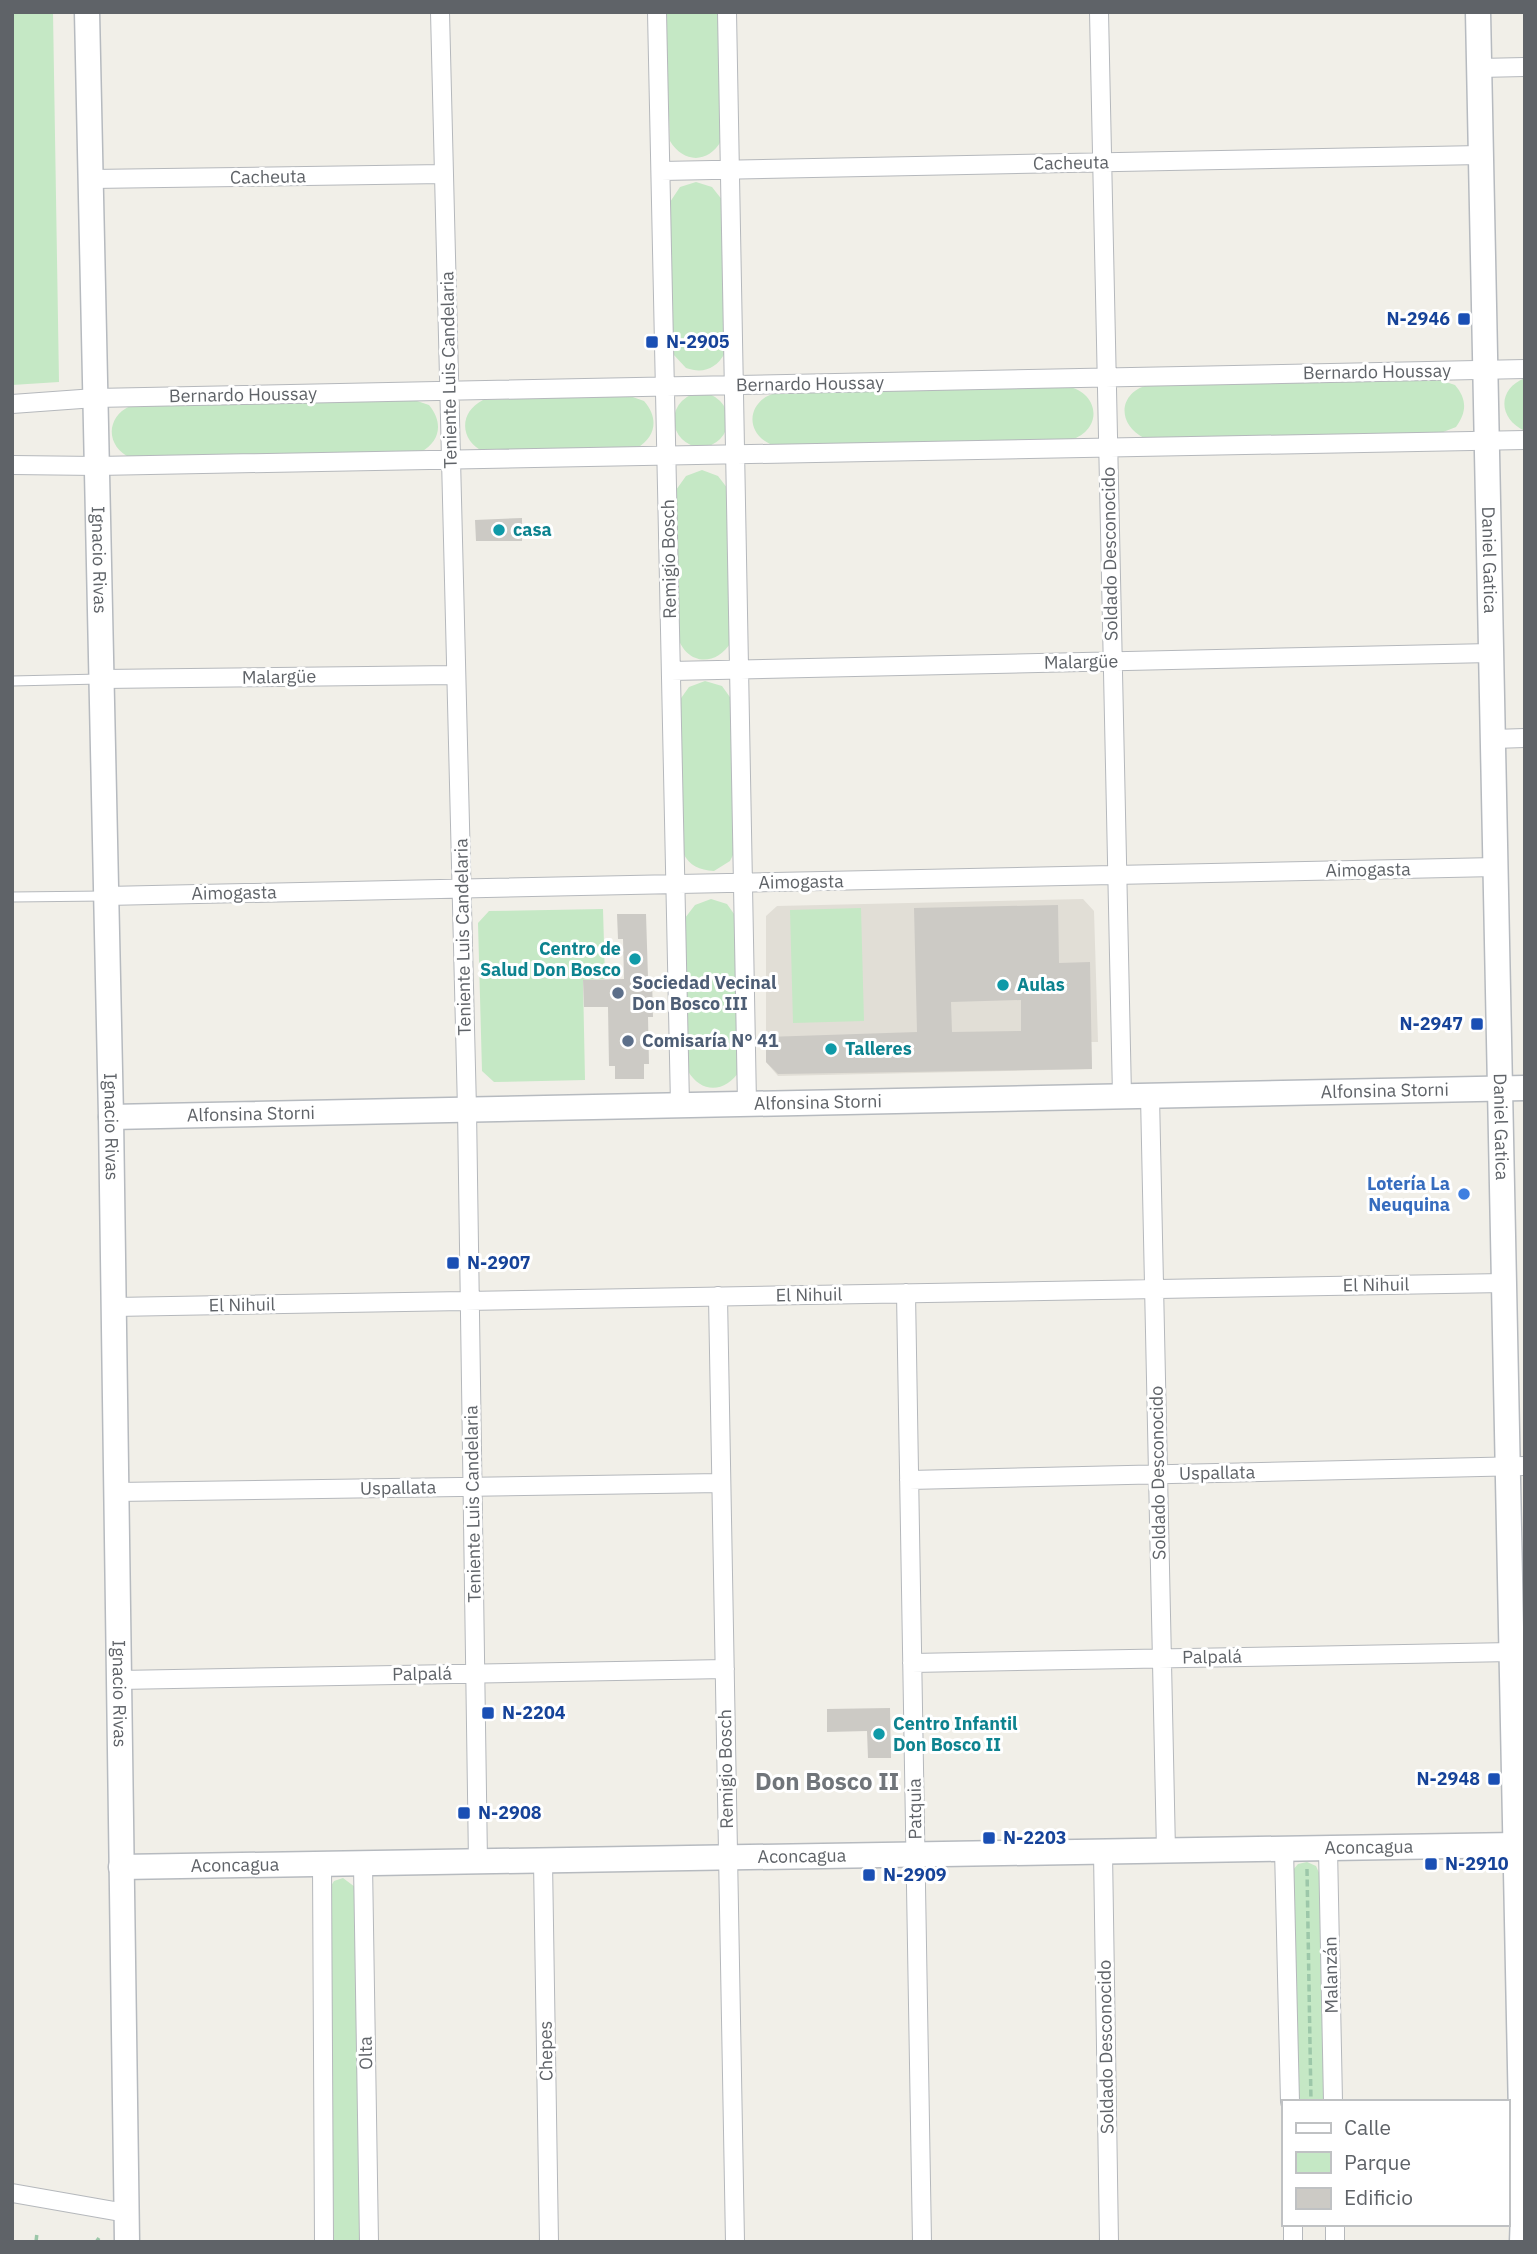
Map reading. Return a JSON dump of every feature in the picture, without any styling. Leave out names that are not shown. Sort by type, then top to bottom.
[{"type":"main road","name":"Ignacio Rivas","points":[[87,12],[111,1117],[127,2242]]},
{"type":"main road","name":"Daniel Gatica","points":[[1478,12],[1504,1283],[1517,1466],[1512,1653],[1520,1845],[1522,2242]]},
{"type":"main road","name":"Alfonsina Storni","points":[[111,1117],[1525,1088]]},
{"type":"main road","name":"Aconcagua","points":[[121,1867],[1520,1845]]},
{"type":"street","name":"Teniente Luis Candelaria","points":[[440,12],[467,1110],[478,1862]]},
{"type":"street","name":"Remigio Bosch","points":[[657,12],[680,1105]]},
{"type":"street","points":[[727,12],[747,1104]]},
{"type":"street","name":"Soldado Desconocido","points":[[1099,12],[1122,1096]]},
{"type":"street","points":[[1479,68],[1525,66]]},
{"type":"street","name":"Cacheuta","points":[[661,171],[1481,155]]},
{"type":"street","name":"Cacheuta","points":[[91,179],[444,174]]},
{"type":"street","name":"Bernardo Houssay","points":[[12,404],[95,398],[1525,369]]},
{"type":"street","points":[[12,465],[97,466],[1525,440]]},
{"type":"street","name":"Malargüe","points":[[671,671],[1491,653]]},
{"type":"street","name":"Malargüe","points":[[102,679],[456,675]]},
{"type":"street","points":[[1493,739],[1525,738]]},
{"type":"street","name":"Aimogasta","points":[[106,896],[1496,867]]},
{"type":"street","name":"Soldado Desconocido","points":[[1150,1096],[1166,1851]]},
{"type":"street","name":"El Nihuil","points":[[114,1307],[1504,1283]]},
{"type":"street","name":"Patquia","points":[[906,1293],[922,2242]]},
{"type":"street","name":"Remigio Bosch","points":[[718,1296],[735,2242]]},
{"type":"street","name":"Uspallata","points":[[909,1480],[1517,1466]]},
{"type":"street","name":"Uspallata","points":[[116,1492],[721,1483]]},
{"type":"street","name":"Palpalá","points":[[912,1663],[1512,1653]]},
{"type":"street","name":"Palpalá","points":[[119,1680],[725,1669]]},
{"type":"street","name":"Malanzán","points":[[1328,1848],[1333,2100]]},
{"type":"street","points":[[1284,1849],[1290,2100]]},
{"type":"street","name":"Soldado Desconocido","points":[[1103,1852],[1109,2242]]},
{"type":"street","name":"Chepes","points":[[542,1861],[549,2242]]},
{"type":"street","points":[[322,1864],[324,2242]]},
{"type":"street","name":"Olta","points":[[363,1864],[369,2242]]},
{"type":"street","points":[[12,2193],[126,2213]]},
{"type":"lane","points":[[12,681],[102,679]]},
{"type":"lane","points":[[12,897],[106,896]]},
{"type":"path","points":[[1307,1862],[1311,2100]]},
{"type":"path","points":[[36,2242],[37,2234]]},
{"type":"shaded area","points":[[1083,899],[1094,911],[1098,1042],[1091,1042],[1092,1069],[778,1076],[766,1062],[766,916],[777,906]]},
{"type":"green space","points":[[12,12],[53,12],[59,382],[12,385]]},
{"type":"green space","points":[[665,12],[721,12],[721,141],[716,149],[703,157],[688,157],[670,141]]},
{"type":"green space","points":[[696,182],[712,187],[723,201],[725,353],[718,363],[703,370],[686,368],[673,354],[671,345],[670,202],[680,187]]},
{"type":"green space","points":[[1525,378],[1525,431],[1510,419],[1504,404],[1509,389]]},
{"type":"green space","points":[[1437,379],[1455,385],[1462,395],[1464,406],[1456,427],[1438,434],[1144,438],[1128,424],[1125,416],[1127,400],[1141,387],[1152,384]]},
{"type":"green space","points":[[1066,386],[1086,396],[1092,404],[1093,413],[1087,430],[1079,437],[1067,441],[772,445],[762,439],[753,424],[755,408],[769,395],[780,392]]},
{"type":"green space","points":[[701,393],[720,401],[728,420],[720,439],[701,447],[682,439],[674,420],[682,401]]},
{"type":"green space","points":[[627,395],[644,401],[652,414],[652,433],[637,448],[484,452],[476,447],[466,433],[466,419],[475,405],[483,400]]},
{"type":"green space","points":[[411,399],[429,405],[438,424],[433,442],[421,452],[131,458],[117,447],[112,432],[116,418],[130,406]]},
{"type":"green space","points":[[702,470],[718,476],[728,489],[731,642],[724,651],[708,659],[693,657],[680,643],[677,633],[676,490],[686,476]]},
{"type":"green space","points":[[705,681],[722,686],[732,700],[734,853],[730,861],[714,871],[695,866],[683,853],[679,701],[689,687]]},
{"type":"green space","points":[[711,899],[727,904],[737,918],[740,1070],[728,1083],[714,1088],[700,1084],[688,1071],[685,918],[695,905]]},
{"type":"green space","points":[[861,908],[864,1021],[793,1023],[790,910]]},
{"type":"green space","points":[[603,909],[605,979],[583,980],[585,1080],[494,1082],[482,1071],[478,923],[489,911]]},
{"type":"green space","points":[[1307,1862],[1316,1866],[1320,1875],[1325,2100],[1296,2100],[1292,1871],[1298,1864]]},
{"type":"green space","points":[[343,1878],[355,1887],[362,2242],[334,2242],[328,1891],[334,1881]]},
{"type":"building","name":"casa","points":[[522,518],[522,541],[476,541],[475,520]]},
{"type":"building","name":"Aulas","points":[[1058,905],[1059,963],[1090,962],[1092,1069],[778,1074],[766,1062],[766,1037],[917,1032],[914,908]],"holes":[[[1021,1000],[1021,1031],[952,1032],[951,1002]]]},
{"type":"building","points":[[617,914],[646,914],[648,978],[652,978],[653,1017],[648,1017],[649,1064],[644,1064],[644,1079],[615,1079],[615,1066],[609,1066],[608,1007],[584,1007],[583,980],[624,979],[623,939],[618,939]]},
{"type":"building","name":"Centro Infantil Don Bosco II","points":[[890,1708],[891,1758],[868,1758],[867,1731],[827,1732],[827,1709]]},
{"type":"place","name":"N-2946","points":[[1464,319]]},
{"type":"place","name":"N-2905","points":[[652,342]]},
{"type":"place","name":"casa","points":[[499,530]]},
{"type":"place","name":"Centro de Salud Don Bosco","points":[[635,959]]},
{"type":"place","name":"Aulas","points":[[1003,985]]},
{"type":"place","name":"Sociedad Vecinal Don Bosco III","points":[[618,993]]},
{"type":"place","name":"N-2947","points":[[1477,1024]]},
{"type":"place","name":"Comisaría N° 41","points":[[628,1041]]},
{"type":"place","name":"Talleres","points":[[831,1049]]},
{"type":"place","name":"Lotería La Neuquina","points":[[1464,1194]]},
{"type":"place","name":"N-2907","points":[[453,1263]]},
{"type":"place","name":"N-2204","points":[[488,1713]]},
{"type":"place","name":"Centro Infantil Don Bosco II","points":[[879,1734]]},
{"type":"place","name":"N-2948","points":[[1494,1779]]},
{"type":"place","name":"N-2908","points":[[464,1813]]},
{"type":"place","name":"N-2203","points":[[989,1838]]},
{"type":"place","name":"N-2910","points":[[1431,1864]]},
{"type":"place","name":"N-2909","points":[[869,1875]]},
{"type":"district","name":"Don Bosco II","points":[[827,1782]]}]
